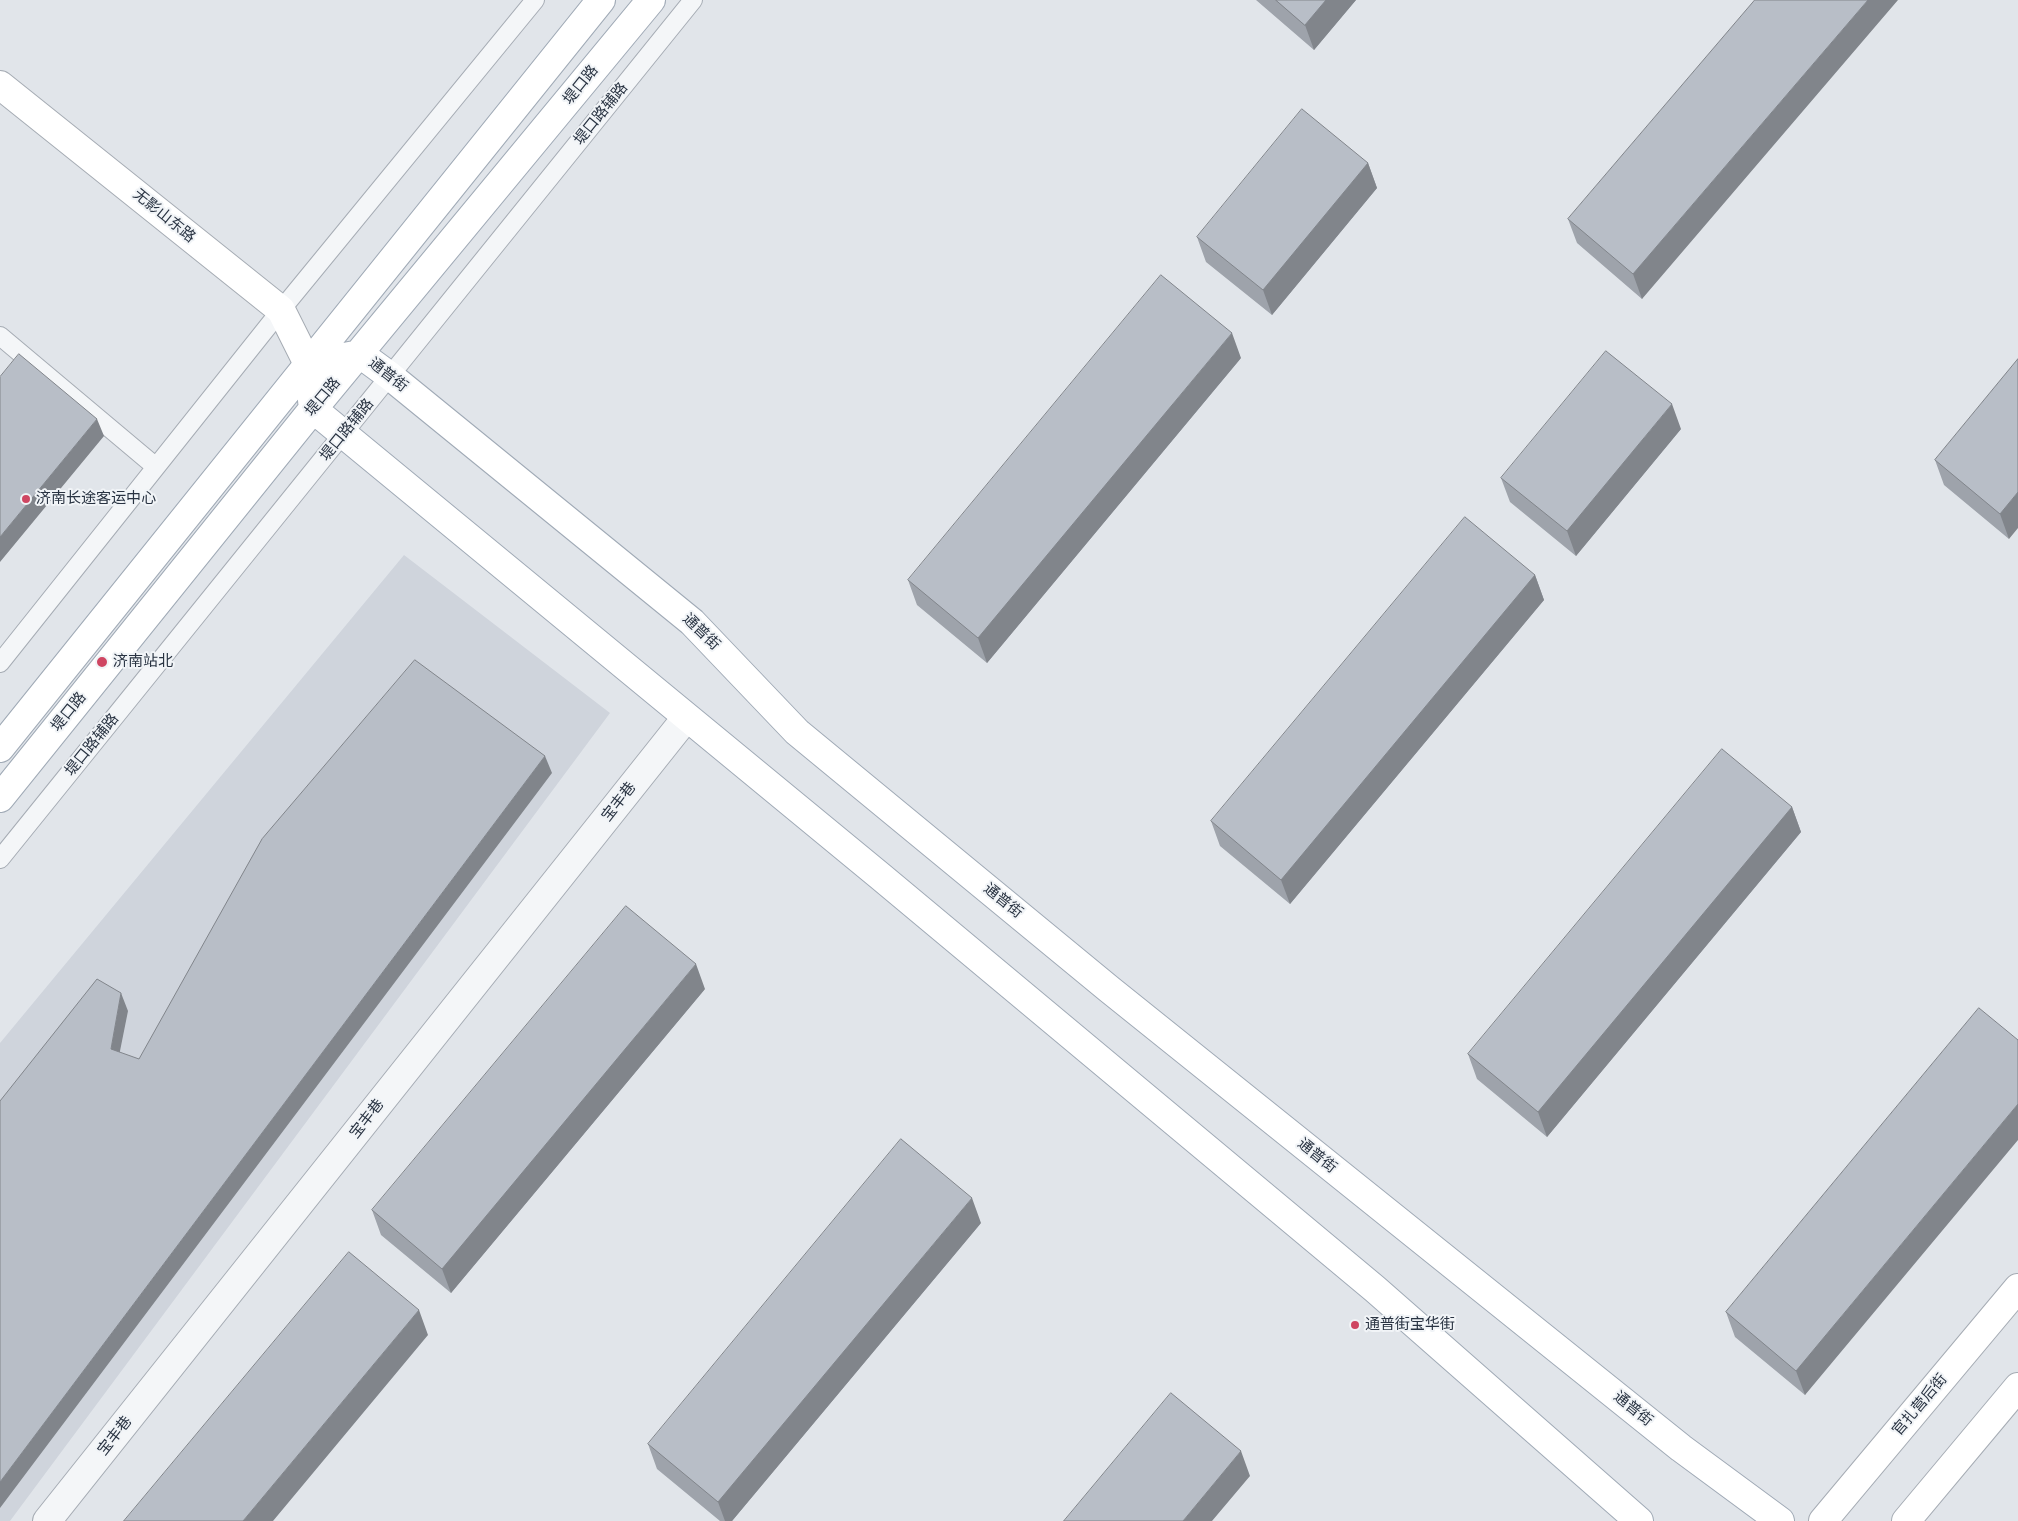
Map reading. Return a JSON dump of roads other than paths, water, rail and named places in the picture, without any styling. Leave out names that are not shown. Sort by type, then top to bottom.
[{"type":"main road","name":"堤口路","points":[[0,748],[601,0]]},
{"type":"main road","name":"堤口路","points":[[0,798],[312,409],[360,354],[650,0]]},
{"type":"main road","name":"无影山东路","points":[[0,84],[281,310],[308,364]]},
{"type":"main road","name":"通普街","points":[[308,364],[360,354],[390,376],[692,622],[797,732],[827,757],[1171,1038],[1681,1448],[1780,1521]]},
{"type":"main road","points":[[308,364],[312,409],[880,876],[1375,1289],[1639,1521]]},
{"type":"main road","name":"官扎营后街","points":[[1823,1521],[2018,1288]]},
{"type":"main road","points":[[1906,1521],[2018,1387]]},
{"type":"street","name":"宝丰巷","points":[[47,1521],[686,718]]},
{"type":"lane","points":[[0,664],[281,310],[535,0]]},
{"type":"lane","name":"堤口路辅路","points":[[0,859],[693,0]]},
{"type":"lane","points":[[0,336],[156,467]]},
{"type":"place","name":"济南长途客运中心","points":[[26,499]]},
{"type":"place","name":"济南站北","points":[[102,662]]},
{"type":"place","name":"通普街宝华街","points":[[1355,1325]]}]
